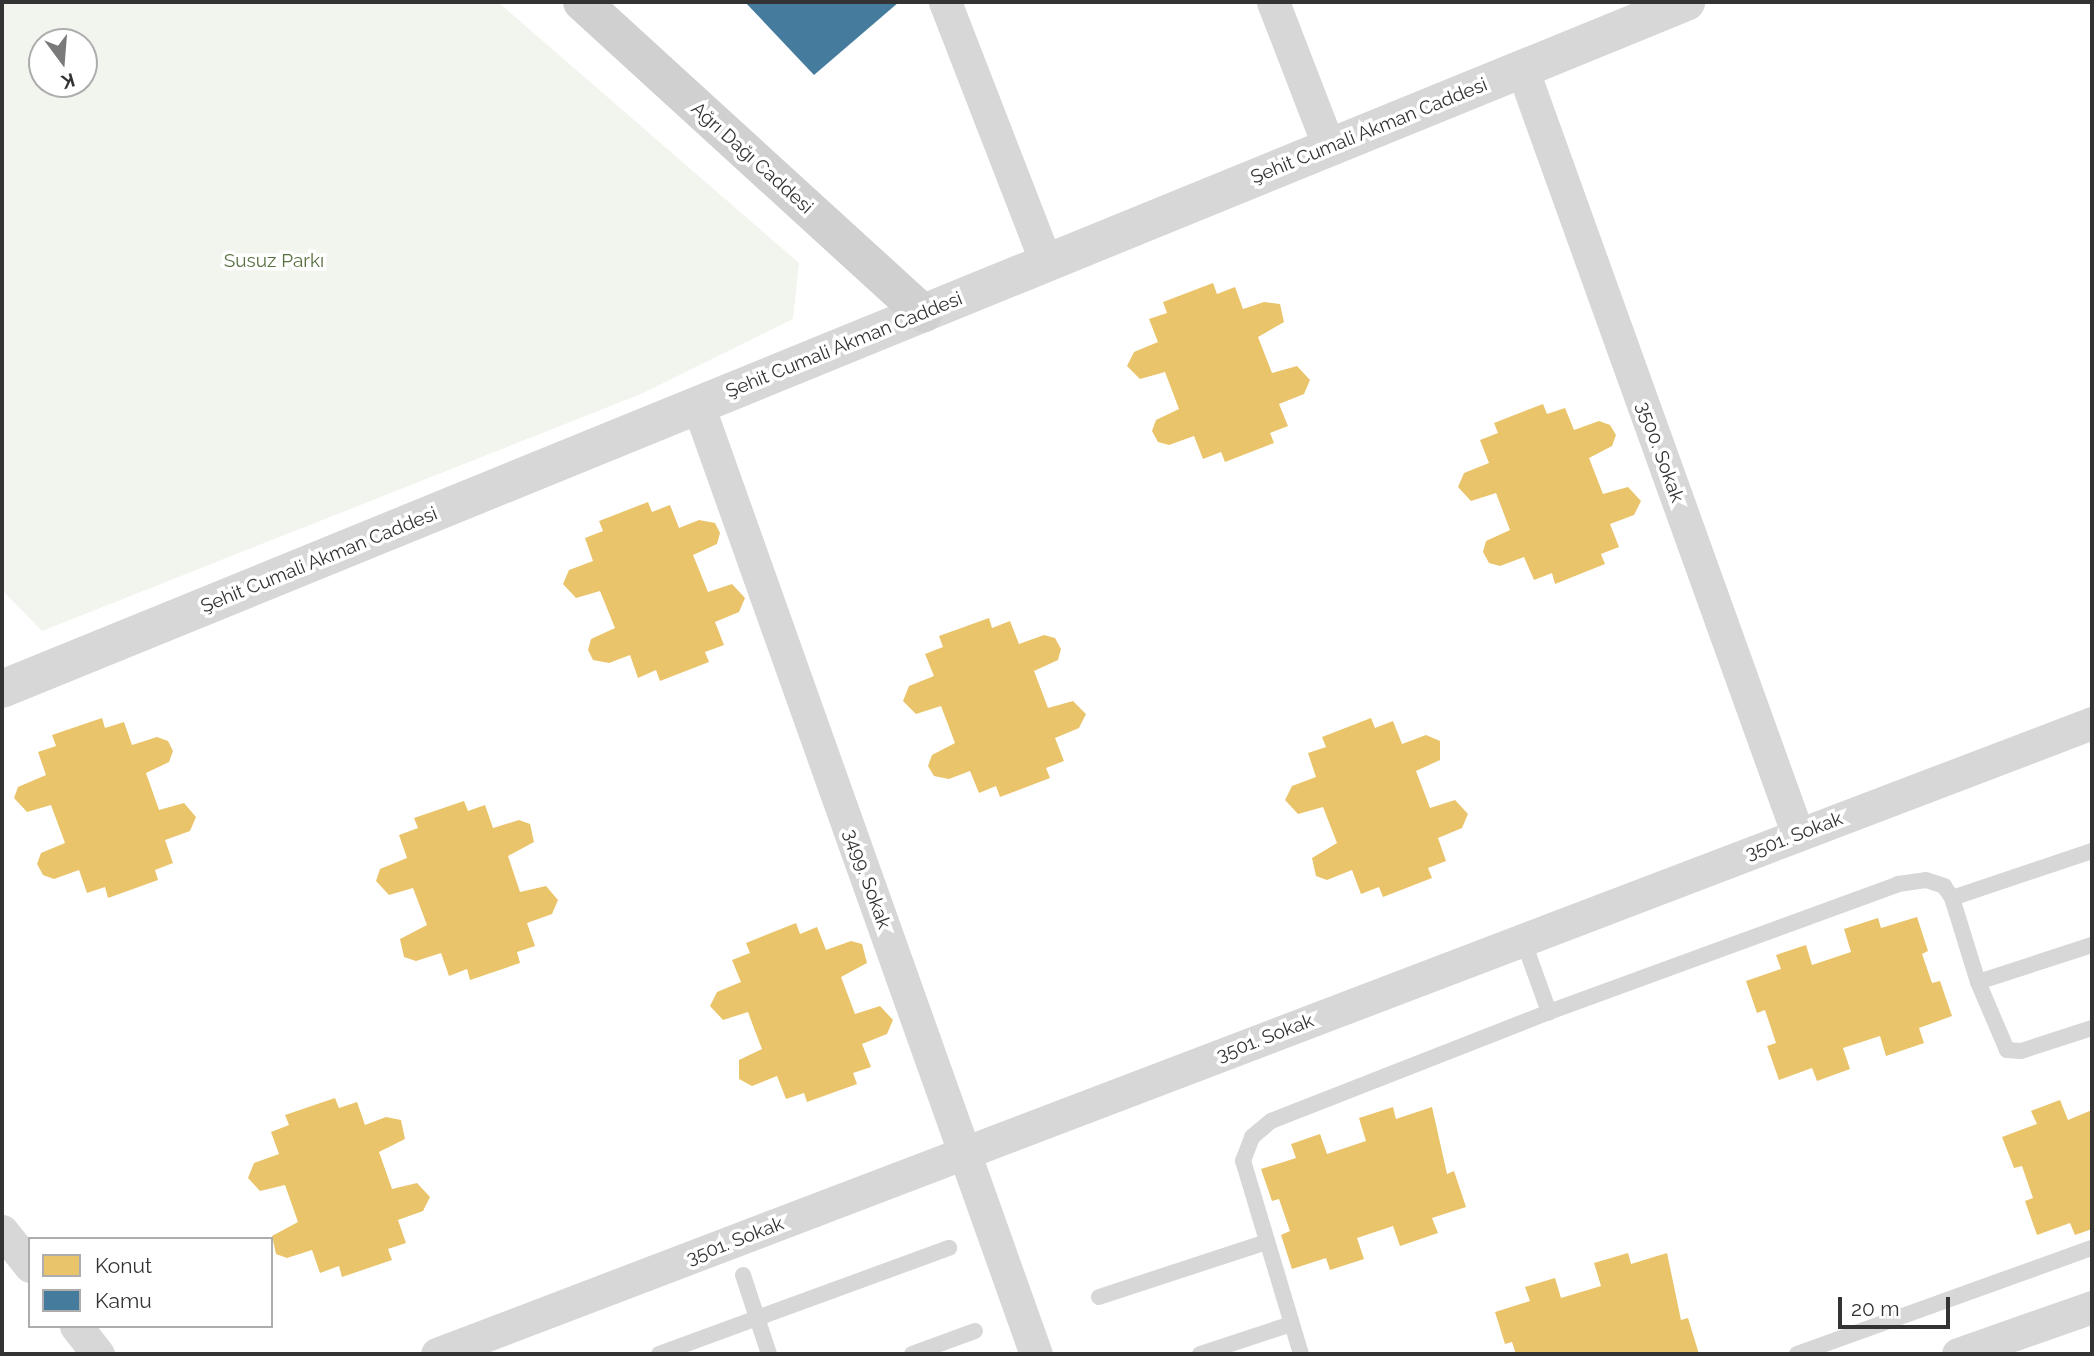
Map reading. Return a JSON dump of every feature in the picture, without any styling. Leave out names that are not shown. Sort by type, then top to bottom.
[{"type":"main road","name":"Ağrı Dağı Caddesi","points":[[582,2],[923,313]]},
{"type":"street","points":[[945,2],[1045,263]]},
{"type":"street","points":[[1273,2],[1329,147]]},
{"type":"street","name":"Şehit Cumali Akman Caddesi","points":[[2,689],[1522,68],[1644,10],[1686,2]]},
{"type":"street","name":"3500. Sokak","points":[[1522,68],[1798,835]]},
{"type":"street","name":"3499. Sokak","points":[[698,405],[1036,1354]]},
{"type":"street","name":"3501. Sokak","points":[[437,1354],[2092,723]]},
{"type":"street","points":[[2,1231],[28,1264]]},
{"type":"street","points":[[1958,1354],[2092,1307]]},
{"type":"street","points":[[78,1328],[98,1354]]},
{"type":"lane","points":[[1952,898],[2092,851]]},
{"type":"lane","points":[[1301,1354],[1243,1161],[1252,1137],[1271,1121],[1549,1012],[1898,884],[1926,880],[1944,886],[1952,898],[1978,982],[2007,1050],[2021,1051],[2092,1028]]},
{"type":"lane","points":[[1523,940],[1549,1012]]},
{"type":"lane","points":[[1978,982],[2092,946]]},
{"type":"lane","points":[[1099,1297],[1266,1242]]},
{"type":"lane","points":[[659,1354],[948,1248]]},
{"type":"lane","points":[[1797,1354],[2092,1248]]},
{"type":"lane","points":[[743,1275],[769,1354]]},
{"type":"lane","points":[[1200,1354],[1291,1324]]},
{"type":"lane","points":[[912,1354],[975,1331]]},
{"type":"green space","name":"Susuz Parkı","points":[[2,2],[498,2],[799,263],[793,319],[641,394],[42,631],[2,590]]},
{"type":"building: Konut","points":[[1213,283],[1217,294],[1235,287],[1243,309],[1264,302],[1280,304],[1284,322],[1258,337],[1272,373],[1297,366],[1310,380],[1304,394],[1279,404],[1288,426],[1270,433],[1274,443],[1225,462],[1221,452],[1203,459],[1194,436],[1169,445],[1158,442],[1152,431],[1156,420],[1179,409],[1165,372],[1140,379],[1127,366],[1134,352],[1158,342],[1149,319],[1167,313],[1163,302]]},
{"type":"building: Konut","points":[[1543,404],[1547,414],[1565,408],[1574,430],[1599,421],[1610,425],[1616,435],[1612,446],[1589,458],[1603,494],[1628,487],[1641,501],[1634,515],[1610,524],[1619,547],[1601,554],[1605,564],[1555,584],[1552,573],[1534,580],[1524,557],[1500,566],[1489,563],[1483,552],[1486,541],[1510,530],[1496,493],[1471,501],[1458,487],[1464,473],[1489,463],[1480,440],[1498,433],[1494,423]]},
{"type":"building: Konut","points":[[648,502],[652,512],[670,505],[679,528],[699,520],[715,523],[720,533],[717,544],[693,555],[708,592],[732,584],[745,598],[739,612],[715,622],[724,645],[705,652],[709,662],[660,681],[656,670],[638,678],[630,655],[609,663],[593,660],[588,650],[591,639],[615,628],[600,591],[576,598],[563,584],[569,570],[593,561],[585,538],[603,531],[599,521]]},
{"type":"building: Konut","points":[[989,618],[992,628],[1010,621],[1019,644],[1044,635],[1055,638],[1061,649],[1058,660],[1034,671],[1048,708],[1073,701],[1086,714],[1079,728],[1055,738],[1064,761],[1046,768],[1050,778],[1000,797],[996,786],[979,793],[970,771],[949,779],[934,776],[928,766],[932,755],[955,743],[941,706],[916,714],[903,701],[909,686],[934,676],[925,654],[943,647],[939,636]]},
{"type":"building: Konut","points":[[102,718],[105,728],[124,722],[132,745],[157,737],[168,741],[173,751],[169,762],[146,773],[159,810],[184,803],[196,817],[190,831],[165,840],[173,863],[155,870],[158,880],[108,898],[105,887],[87,893],[79,870],[54,879],[43,875],[37,864],[41,853],[65,843],[51,805],[27,812],[14,798],[18,787],[46,775],[38,752],[56,746],[52,735]]},
{"type":"building: Konut","points":[[1371,718],[1375,728],[1393,721],[1402,744],[1426,735],[1440,741],[1440,760],[1416,771],[1430,808],[1455,800],[1468,814],[1462,828],[1438,838],[1446,861],[1428,868],[1432,878],[1383,897],[1379,887],[1361,894],[1352,870],[1327,880],[1316,876],[1312,858],[1337,843],[1323,807],[1298,814],[1285,800],[1292,786],[1316,777],[1308,753],[1326,747],[1322,737]]},
{"type":"building: Konut","points":[[464,801],[468,811],[485,805],[493,828],[519,820],[530,824],[534,842],[508,856],[520,892],[546,886],[558,900],[552,914],[527,923],[535,946],[517,952],[520,963],[470,980],[467,969],[449,976],[441,953],[416,961],[404,957],[400,939],[427,925],[413,888],[389,895],[376,881],[380,869],[407,858],[399,835],[418,828],[414,818]]},
{"type":"building: Konut","points":[[1917,917],[1928,951],[1922,954],[1932,983],[1940,981],[1952,1016],[1919,1028],[1924,1043],[1886,1056],[1880,1036],[1843,1048],[1850,1069],[1817,1081],[1812,1068],[1779,1080],[1767,1046],[1776,1043],[1765,1010],[1757,1013],[1746,981],[1781,969],[1776,955],[1806,945],[1812,965],[1851,952],[1844,929],[1878,918],[1881,928]]},
{"type":"building: Konut","points":[[796,923],[800,934],[817,927],[826,950],[851,941],[862,944],[867,963],[841,977],[855,1014],[880,1006],[893,1020],[887,1034],[862,1044],[871,1067],[853,1073],[857,1084],[807,1102],[804,1093],[786,1099],[777,1076],[752,1086],[739,1079],[739,1060],[762,1049],[748,1012],[723,1020],[710,1006],[717,992],[741,982],[732,960],[750,953],[746,943]]},
{"type":"building: Konut","points":[[335,1098],[339,1108],[357,1102],[365,1125],[386,1117],[401,1120],[405,1139],[379,1152],[392,1189],[417,1183],[430,1197],[423,1211],[398,1220],[406,1243],[388,1249],[392,1260],[342,1277],[339,1266],[320,1273],[312,1250],[287,1258],[276,1254],[272,1236],[298,1222],[285,1185],[260,1191],[248,1178],[254,1163],[279,1154],[271,1132],[289,1125],[285,1115]]},
{"type":"building: Konut","points":[[2060,1100],[2068,1120],[2092,1110],[2092,1229],[2075,1235],[2070,1223],[2037,1235],[2025,1201],[2033,1198],[2022,1166],[2014,1168],[2002,1137],[2037,1124],[2031,1111]]},
{"type":"building: Konut","points":[[1393,1107],[1396,1119],[1432,1107],[1447,1174],[1454,1171],[1466,1207],[1432,1218],[1438,1233],[1400,1246],[1393,1226],[1357,1238],[1364,1259],[1330,1270],[1326,1258],[1292,1269],[1281,1235],[1290,1231],[1279,1199],[1272,1201],[1261,1169],[1296,1158],[1291,1144],[1320,1134],[1327,1154],[1366,1141],[1359,1118]]},
{"type":"building: Konut","points":[[1628,1253],[1631,1264],[1667,1253],[1681,1320],[1688,1318],[1699,1354],[1516,1354],[1512,1342],[1505,1344],[1495,1312],[1530,1301],[1525,1287],[1555,1278],[1561,1298],[1601,1286],[1594,1263]]},
{"type":"building: Kamu","points":[[745,2],[899,2],[814,75]]}]
